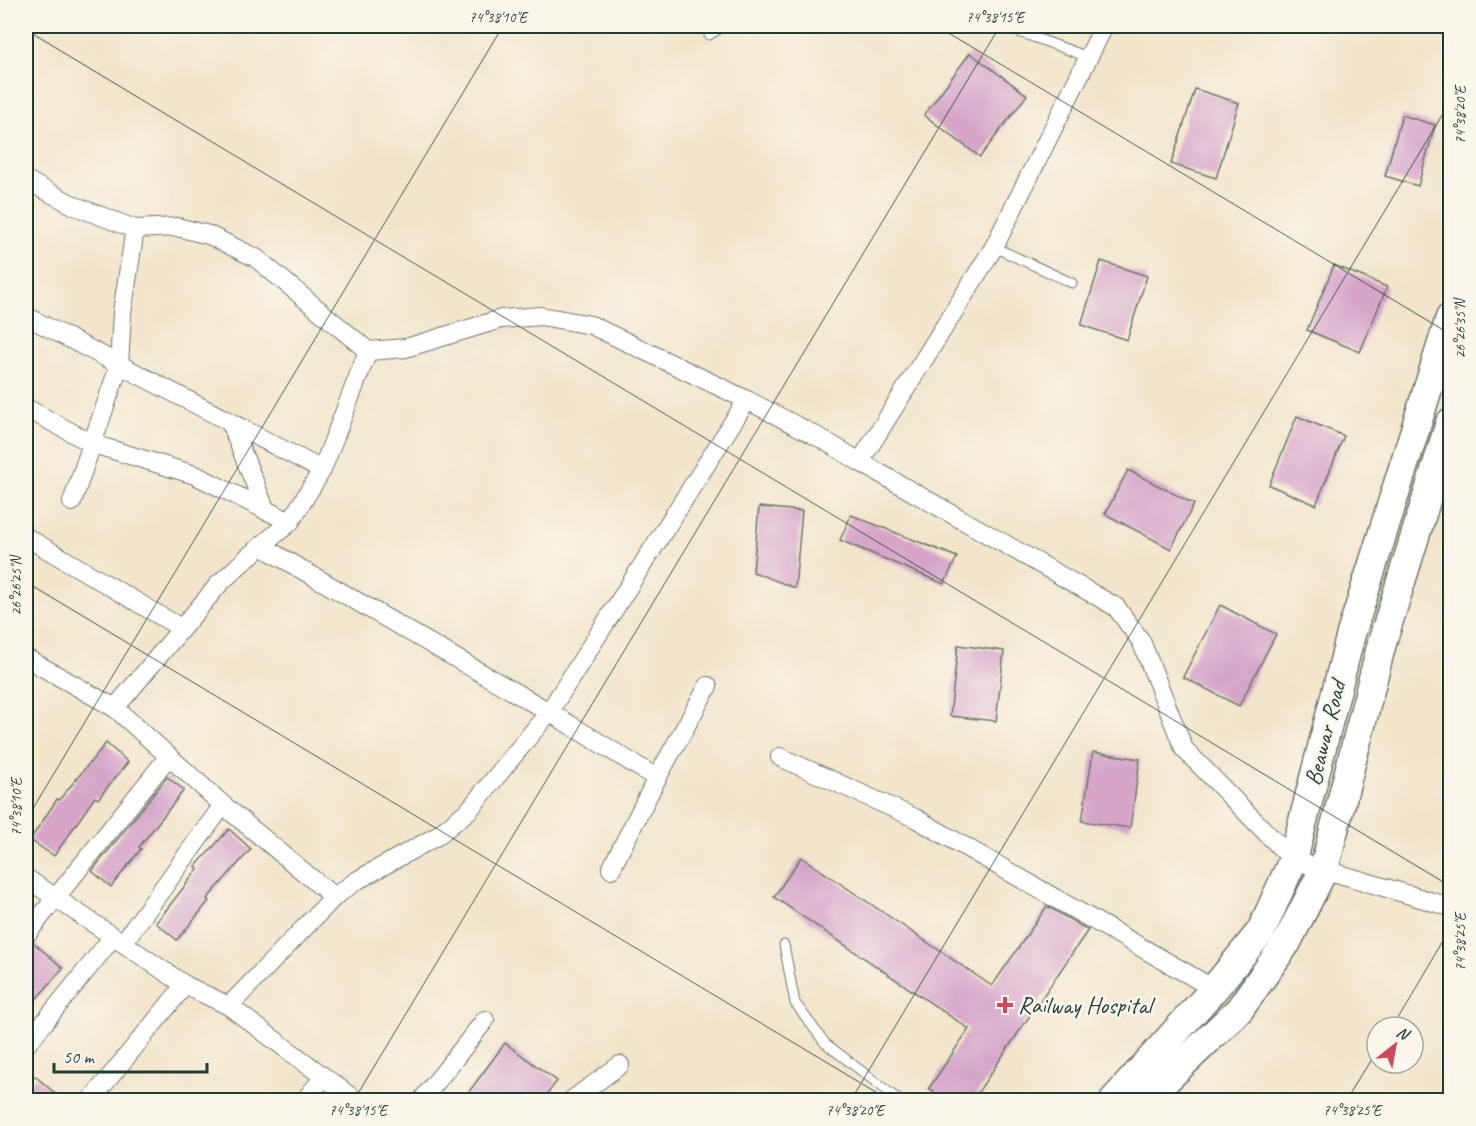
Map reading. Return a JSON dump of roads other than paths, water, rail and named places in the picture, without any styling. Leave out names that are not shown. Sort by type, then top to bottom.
[{"type":"main road","name":"Beawar Road","points":[[1114,1101],[1214,989],[1261,931],[1293,860],[1351,634],[1450,318]]},
{"type":"main road","name":"Beawar Road","points":[[1145,1101],[1239,1010],[1287,942],[1324,869],[1382,643],[1450,423]]},
{"type":"street","points":[[860,462],[994,247],[1104,26]]},
{"type":"street","points":[[26,180],[75,206],[135,229],[177,227],[208,235],[256,258],[369,351],[406,348],[501,319],[541,316],[591,325],[747,400],[1116,606],[1141,641],[1184,748],[1293,860],[1450,907]]},
{"type":"street","points":[[72,502],[119,366],[122,313],[135,229]]},
{"type":"street","points":[[26,316],[322,470]]},
{"type":"street","points":[[115,708],[219,584],[254,551],[290,522],[322,470],[369,351]]},
{"type":"street","points":[[229,1006],[334,897],[356,881],[437,836],[469,810],[489,787],[549,712],[747,400]]},
{"type":"street","points":[[26,408],[93,444],[195,475],[290,522]]},
{"type":"street","points":[[230,422],[266,511]]},
{"type":"street","points":[[26,537],[180,628]]},
{"type":"street","points":[[254,551],[549,712],[657,778]]},
{"type":"street","points":[[26,658],[115,708],[223,805],[334,897]]},
{"type":"street","points":[[611,868],[708,686]]},
{"type":"street","points":[[26,935],[169,756]]},
{"type":"street","points":[[780,757],[915,818],[1214,989]]},
{"type":"street","points":[[26,1045],[118,940],[223,805]]},
{"type":"street","points":[[26,878],[185,985],[229,1006],[355,1101]]},
{"type":"street","points":[[91,1101],[185,985]]},
{"type":"street","points":[[422,1101],[485,1020]]},
{"type":"street","points":[[572,1101],[620,1065]]},
{"type":"street","points":[[305,1101],[323,1078]]},
{"type":"lane","points":[[709,35],[724,26]]},
{"type":"lane","points":[[1003,26],[1090,53]]},
{"type":"lane","points":[[994,247],[1072,283]]},
{"type":"lane","points":[[784,945],[795,1004],[825,1043],[899,1101]]},
{"type":"place","name":"Railway Hospital","points":[[1005,1005]]}]
